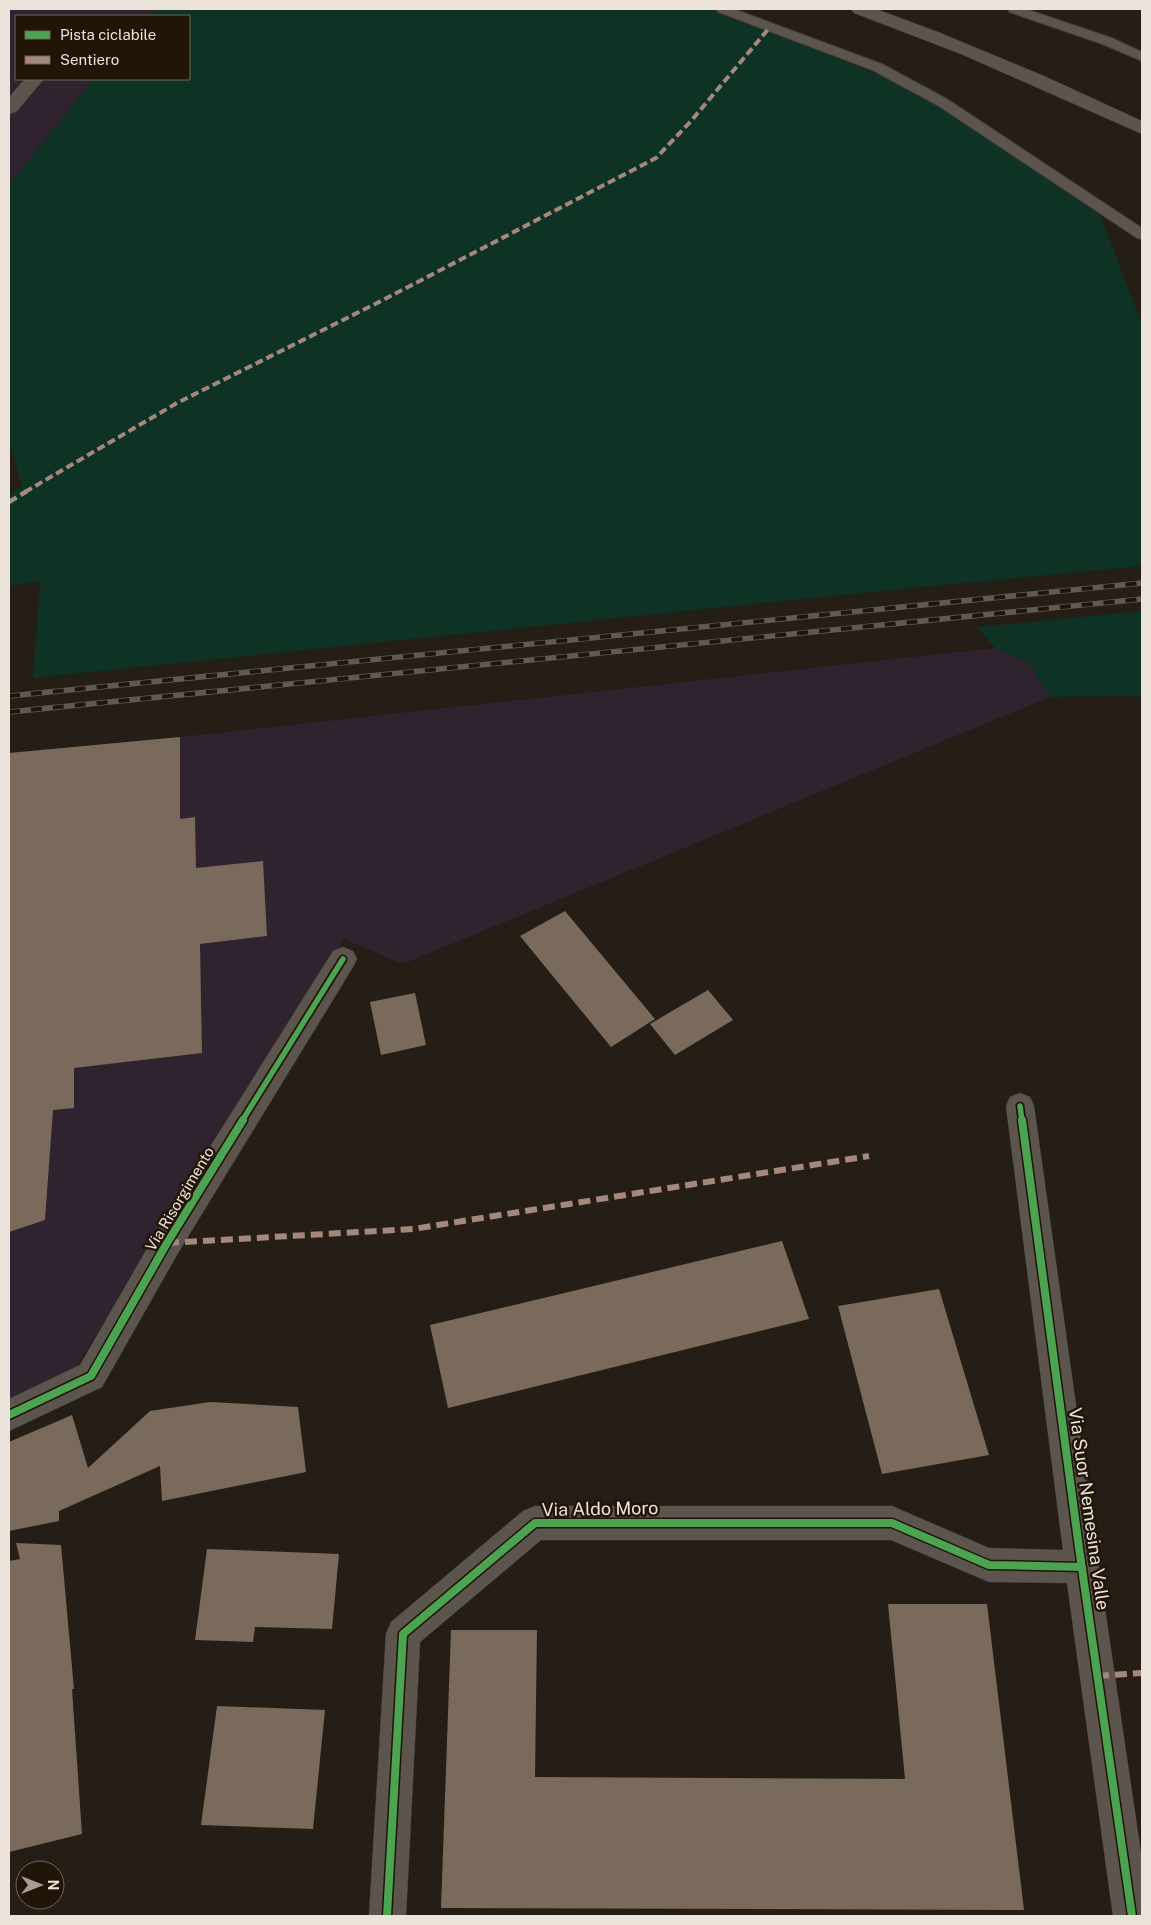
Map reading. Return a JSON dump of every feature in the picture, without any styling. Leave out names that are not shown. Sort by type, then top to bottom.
[{"type":"street","points":[[860,9],[986,57],[1142,128]]},
{"type":"street","points":[[9,108],[34,80]]},
{"type":"street","name":"Via Risorgimento","points":[[9,1415],[91,1376],[167,1243],[343,959]]},
{"type":"street","name":"Via Suor Nemesina Valle","points":[[1020,1106],[1082,1567],[1132,1916]]},
{"type":"street","name":"Via Aldo Moro","points":[[387,1916],[403,1634],[535,1523],[892,1523],[988,1565],[1082,1567]]},
{"type":"lane","points":[[723,9],[877,67],[942,102],[1142,235]]},
{"type":"lane","points":[[1014,9],[1107,41],[1142,57]]},
{"type":"shaded area","points":[[9,9],[164,9],[145,15],[15,15],[15,80],[93,80],[9,185]]},
{"type":"shaded area","points":[[995,648],[1030,664],[1050,697],[403,964],[344,939],[74,1370],[9,1401],[9,753],[180,737]]},
{"type":"green space","points":[[164,9],[712,9],[884,77],[940,106],[1101,216],[1142,325],[1142,566],[33,678],[40,581],[9,586],[9,495],[22,486],[9,442],[9,185],[93,80],[190,80],[190,15],[146,14]]},
{"type":"green space","points":[[1142,611],[1142,696],[1050,697],[1030,664],[995,648],[977,627]]},
{"type":"building","points":[[180,737],[180,819],[195,817],[196,868],[263,861],[267,936],[200,944],[202,1053],[74,1068],[74,1108],[53,1110],[45,1220],[9,1232],[9,753]]},
{"type":"building","points":[[565,911],[655,1019],[611,1047],[520,936]]},
{"type":"building","points":[[708,990],[733,1020],[675,1055],[650,1024]]},
{"type":"building","points":[[415,993],[426,1045],[381,1055],[370,1002]]},
{"type":"building","points":[[782,1241],[809,1319],[448,1408],[430,1325]]},
{"type":"building","points":[[939,1289],[989,1455],[882,1474],[838,1306]]},
{"type":"building","points":[[210,1402],[298,1407],[306,1472],[162,1501],[160,1466],[59,1511],[59,1521],[9,1531],[9,1442],[72,1415],[88,1468],[150,1411]]},
{"type":"building","points":[[16,1543],[61,1545],[74,1689],[72,1689],[82,1834],[9,1852],[9,1561],[20,1559]]},
{"type":"building","points":[[207,1549],[339,1554],[332,1629],[255,1627],[253,1642],[195,1640]]},
{"type":"building","points":[[888,1604],[987,1604],[1024,1910],[441,1908],[451,1630],[537,1630],[535,1777],[905,1779]]},
{"type":"building","points":[[217,1706],[325,1710],[313,1829],[201,1825]]},
{"type":"railway","points":[[9,696],[1142,583]]},
{"type":"railway","points":[[9,712],[1142,599]]},
{"type":"marked path","points":[[9,502],[177,403],[383,300],[656,158],[691,121],[770,27]]},
{"type":"marked path","points":[[167,1243],[413,1229],[869,1156]]},
{"type":"marked path","points":[[1097,1676],[1142,1673]]},
{"type":"cycle path","points":[[9,1415],[91,1376],[167,1243],[343,959]]},
{"type":"cycle path","points":[[1020,1106],[1079,1548],[1132,1916]]},
{"type":"cycle path","points":[[387,1916],[403,1634],[535,1523],[892,1523],[989,1565],[1082,1567]]}]
